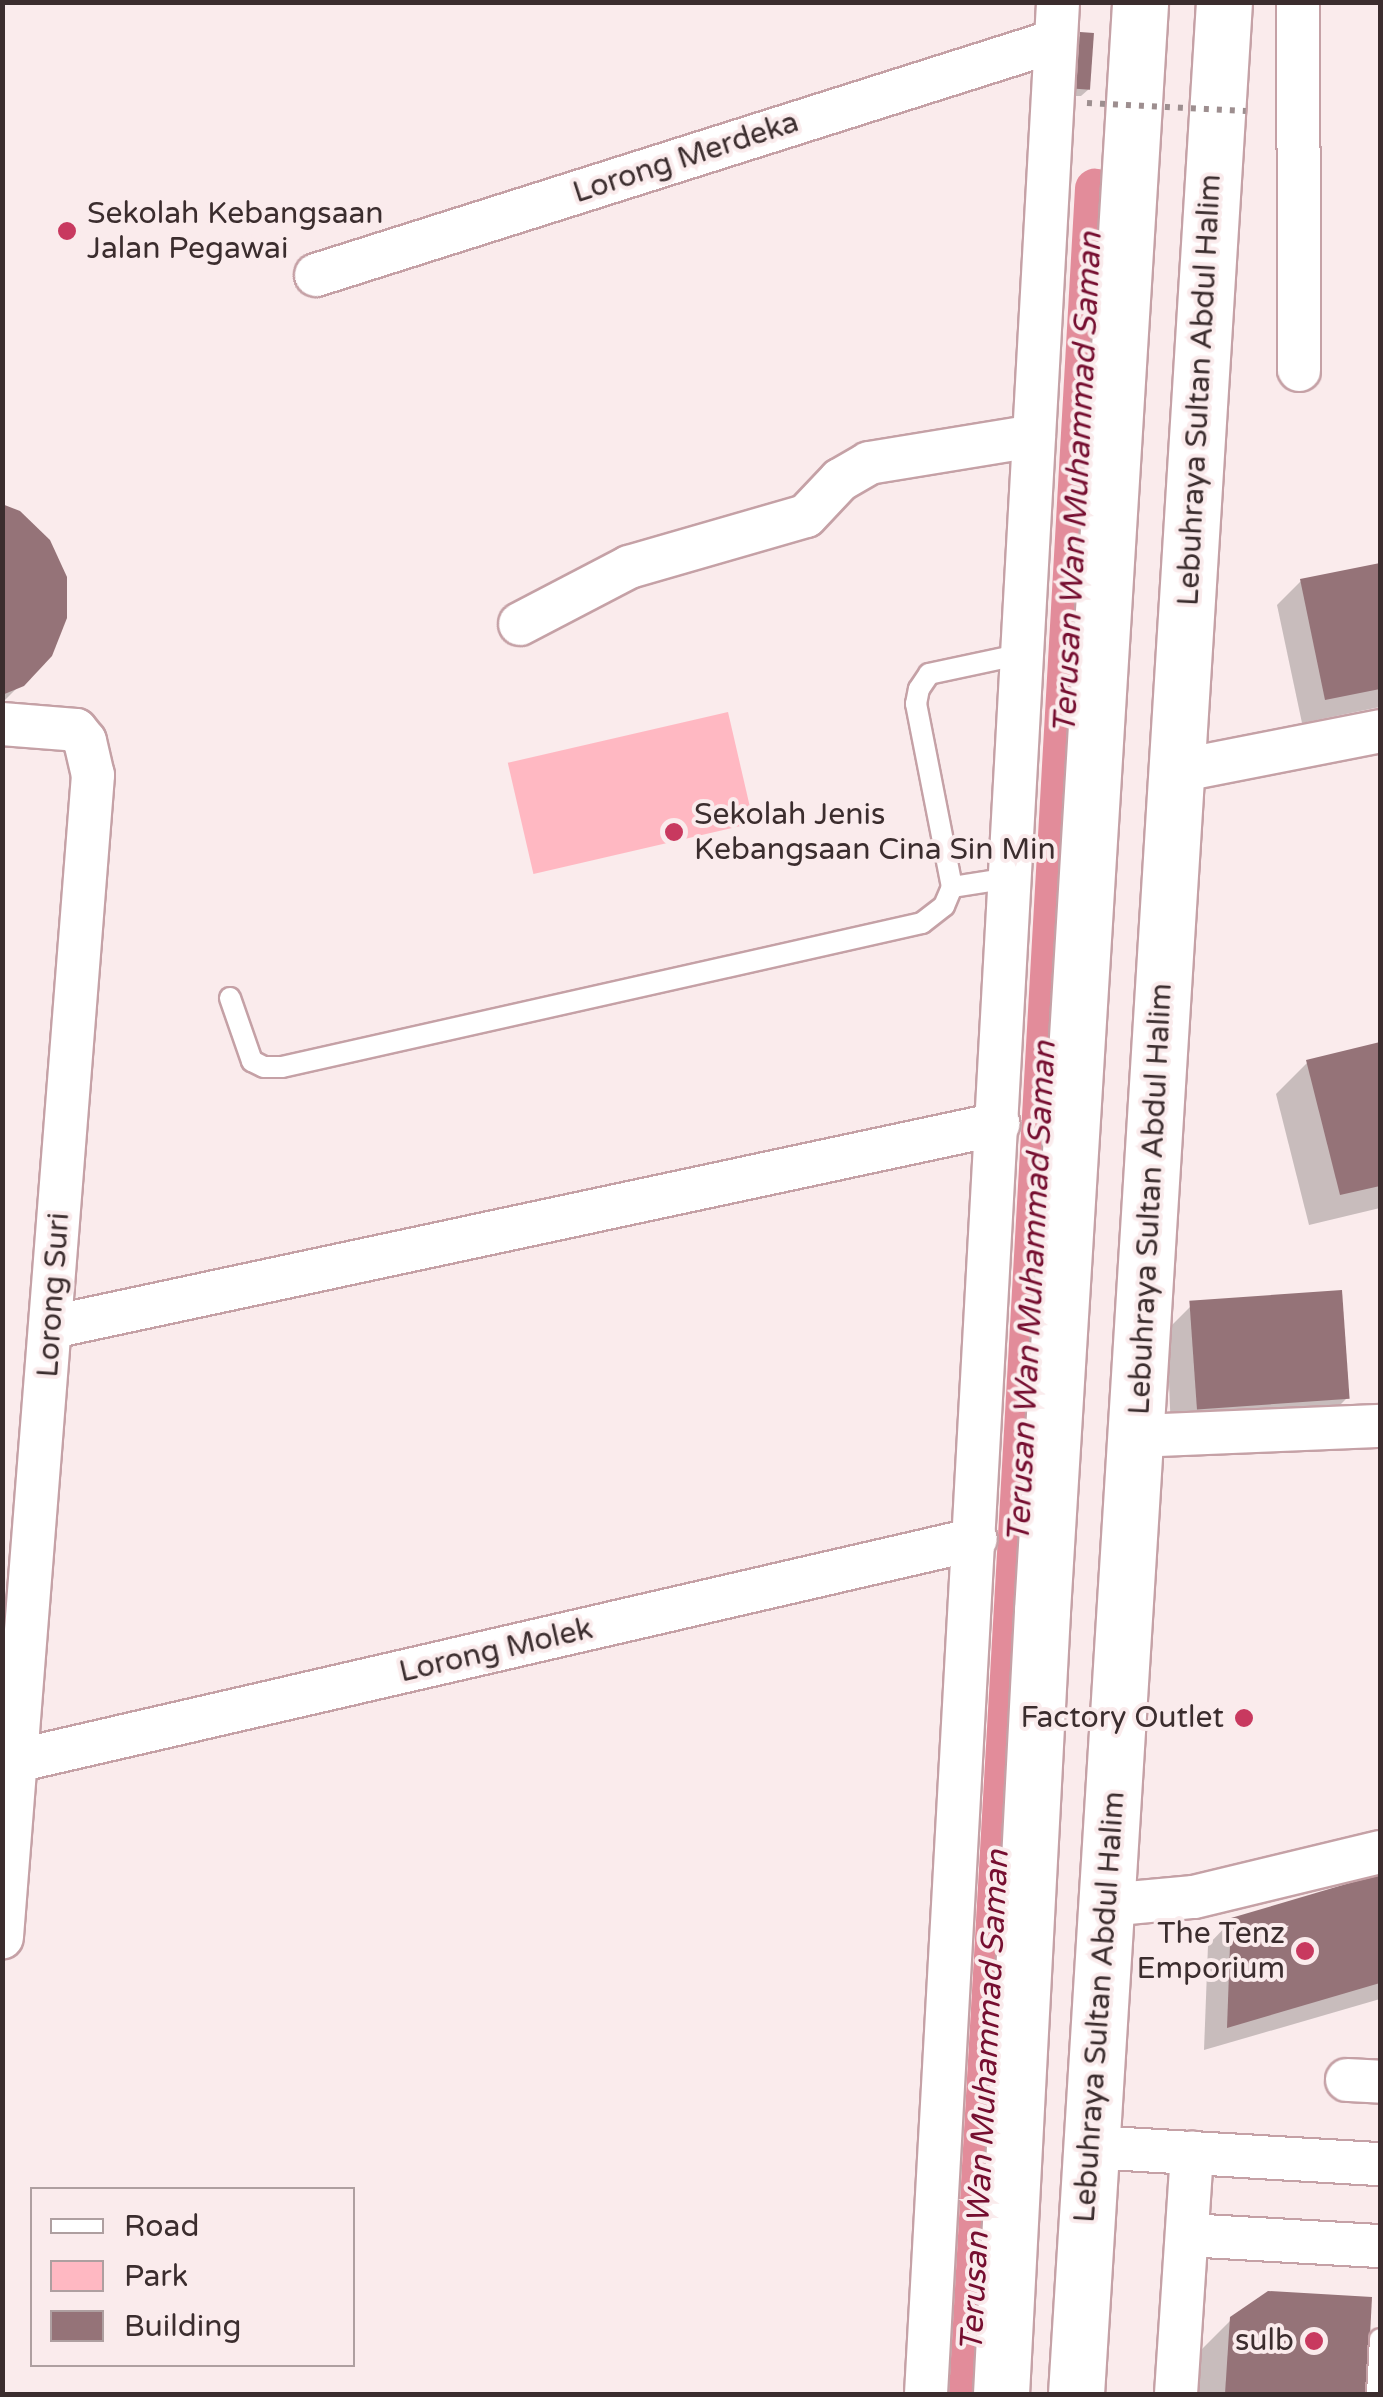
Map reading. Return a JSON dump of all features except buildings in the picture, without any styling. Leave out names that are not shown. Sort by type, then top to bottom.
[{"type":"main road","points":[[1000,2394],[1041,1630],[1140,2]]},
{"type":"main road","name":"Lebuhraya Sultan Abdul Halim","points":[[1076,2394],[1224,2]]},
{"type":"street","points":[[1298,2],[1299,370]]},
{"type":"street","points":[[926,2394],[976,1539],[1056,22]]},
{"type":"street","name":"Lorong Merdeka","points":[[316,275],[1056,22]]},
{"type":"street","points":[[520,624],[628,567],[806,516],[840,480],[869,463],[1034,436]]},
{"type":"street","name":"Lorong Suri","points":[[2,724],[76,730],[85,741],[94,776],[2,1937]]},
{"type":"street","points":[[1177,772],[1380,731]]},
{"type":"street","points":[[52,1327],[998,1124]]},
{"type":"street","points":[[1137,1436],[1380,1426]]},
{"type":"street","name":"Lorong Molek","points":[[16,1760],[976,1539]]},
{"type":"street","points":[[1107,1905],[1223,1892],[1380,1852]]},
{"type":"street","points":[[1091,2147],[1380,2164]]},
{"type":"street","points":[[1176,2394],[1192,2153]]},
{"type":"street","points":[[1187,2234],[1380,2246]]},
{"type":"lane","points":[[230,998],[252,1060],[264,1067],[282,1067],[922,923],[944,906],[952,887],[916,704],[918,690],[929,674],[1022,654]]},
{"type":"lane","points":[[952,887],[1010,878]]},
{"type":"lane","points":[[1377,2394],[1380,2339]]},
{"type":"path","points":[[1088,103],[1246,111]]},
{"type":"green space","points":[[728,712],[754,823],[533,874],[508,763]]},
{"type":"waterway","name":"Terusan Wan Muhammad Saman","points":[[969,2394],[1095,189]]},
{"type":"place","name":"Sekolah Kebangsaan Jalan Pegawai","points":[[67,231]]},
{"type":"place","name":"Sekolah Jenis Kebangsaan Cina Sin Min","points":[[674,832]]},
{"type":"place","name":"Factory Outlet","points":[[1244,1718]]},
{"type":"place","name":"The Tenz Emporium","points":[[1305,1951]]},
{"type":"place","name":"sulb","points":[[1314,2341]]}]
